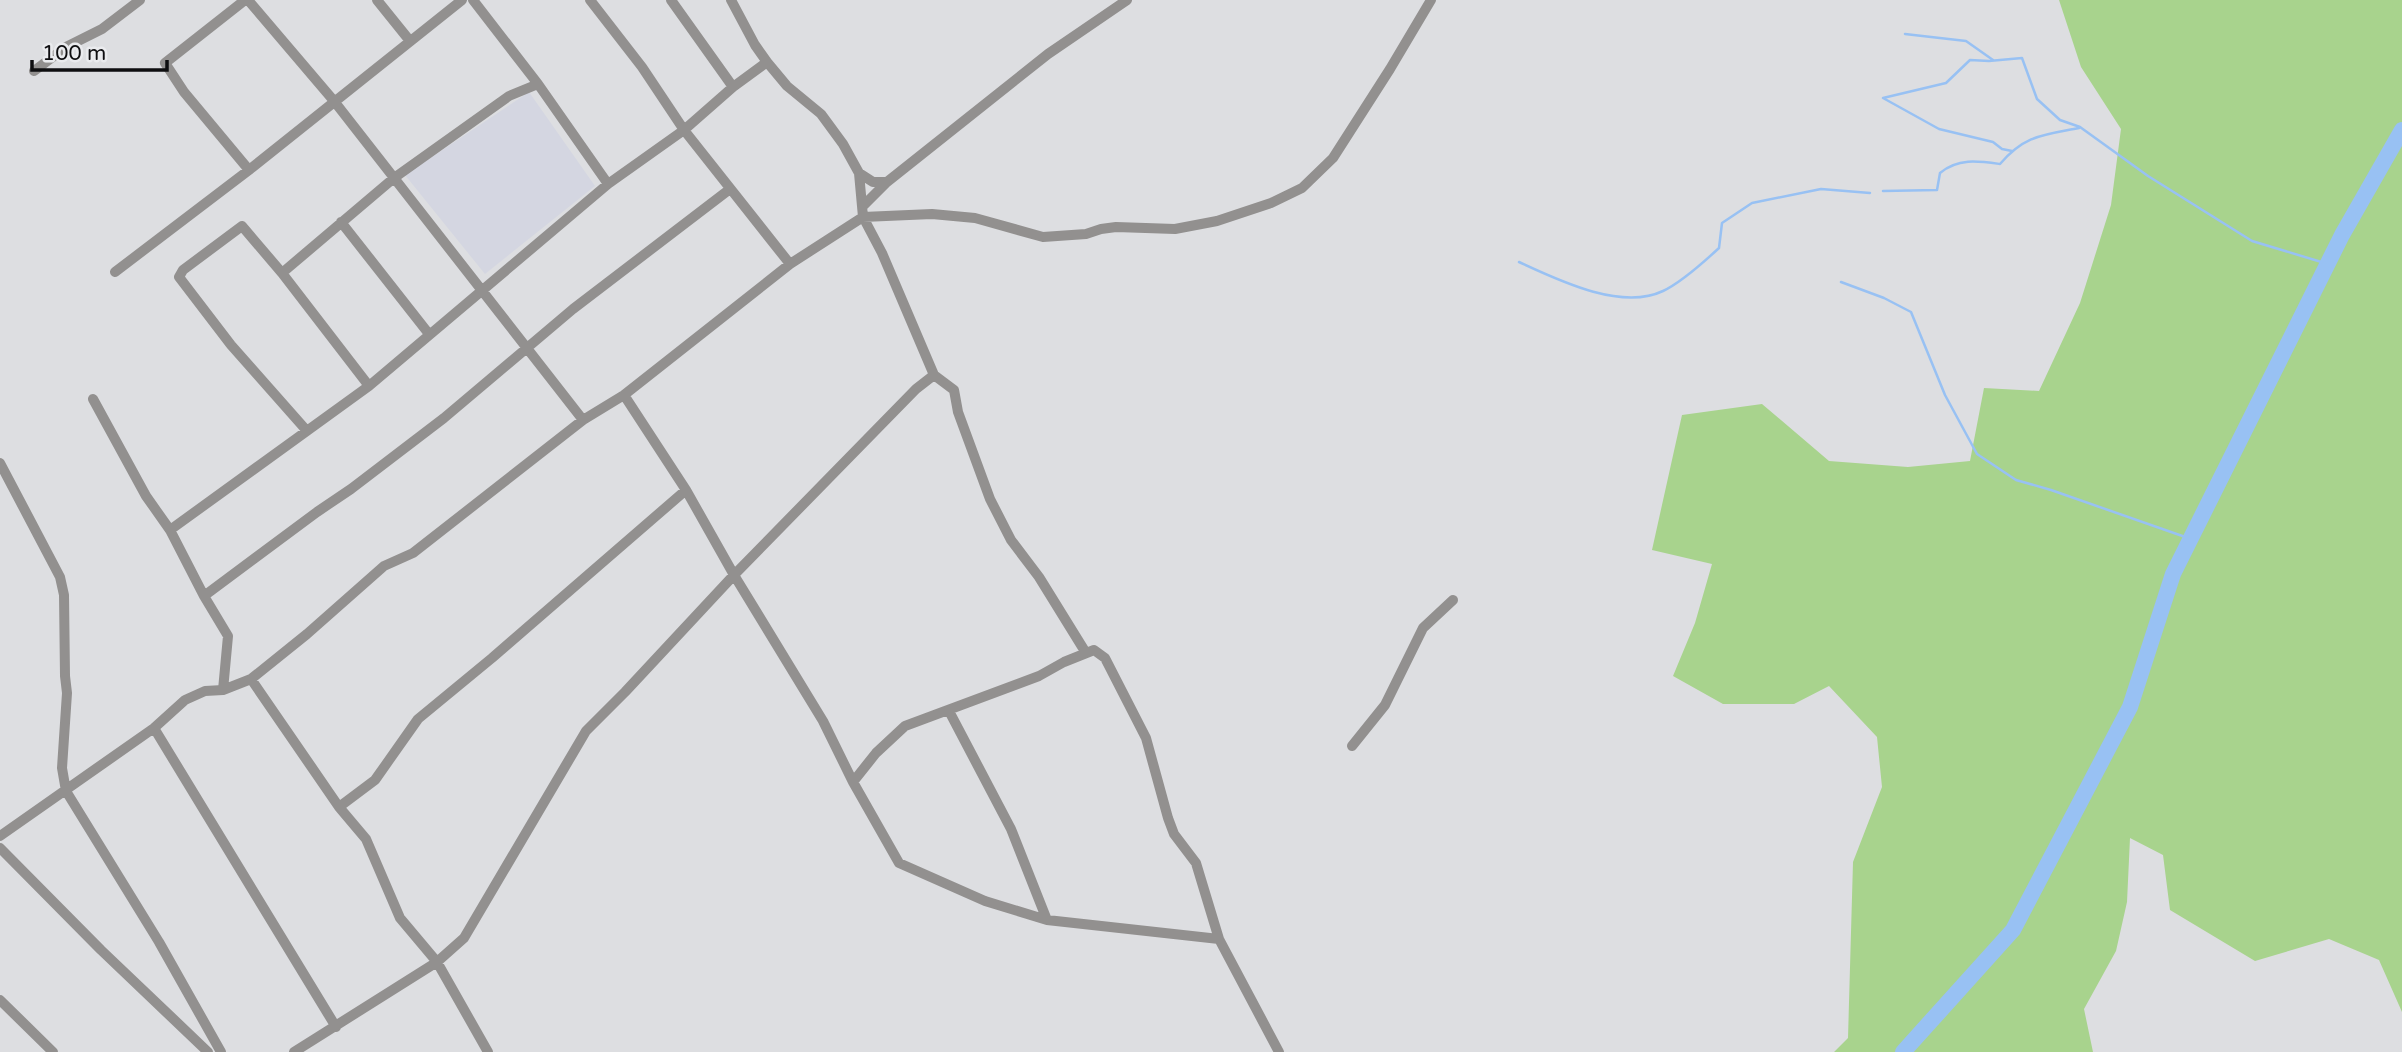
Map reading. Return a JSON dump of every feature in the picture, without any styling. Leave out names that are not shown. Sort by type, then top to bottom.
[{"type":"street","points":[[34,71],[66,47],[102,29],[140,0]]},
{"type":"street","points":[[249,170],[164,64],[246,0],[334,101],[583,420]]},
{"type":"street","points":[[377,0],[410,41]]},
{"type":"street","points":[[115,272],[249,170],[461,0]]},
{"type":"street","points":[[473,0],[538,84],[608,184]]},
{"type":"street","points":[[590,0],[642,67],[684,130],[790,264]]},
{"type":"street","points":[[671,0],[733,87]]},
{"type":"street","points":[[731,0],[755,46],[786,86],[821,114],[843,144],[859,173],[863,212],[934,375],[954,390],[958,412],[990,499],[1012,540],[1039,577],[1086,653]]},
{"type":"street","points":[[0,836],[154,727],[185,700],[205,691],[223,690],[251,679],[384,566],[413,552],[583,420],[624,395],[790,264],[863,212],[887,182],[1048,54],[1128,0]]},
{"type":"street","points":[[863,212],[975,218],[1044,237],[1086,234],[1116,227],[1194,227],[1271,203],[1302,188],[1333,158],[1431,0]]},
{"type":"street","points":[[170,530],[369,386],[608,184],[684,130],[733,87],[767,62]]},
{"type":"street","points":[[282,274],[394,178],[509,96],[538,84]]},
{"type":"street","points":[[859,173],[873,182],[887,182]]},
{"type":"street","points":[[204,596],[444,418],[527,346],[730,189]]},
{"type":"street","points":[[341,222],[429,334]]},
{"type":"street","points":[[307,431],[230,345],[179,277],[184,270],[243,226],[369,386]]},
{"type":"street","points":[[294,1052],[437,962],[464,938],[586,731],[734,575],[916,389],[934,375]]},
{"type":"street","points":[[624,395],[686,490],[822,721],[899,863],[985,901],[1047,920],[1219,939]]},
{"type":"street","points":[[93,399],[228,636],[223,690]]},
{"type":"street","points":[[0,463],[60,577],[64,595],[67,693],[62,768],[66,791],[159,942],[221,1052]]},
{"type":"street","points":[[339,807],[375,780],[418,719],[492,659],[686,490]]},
{"type":"street","points":[[1352,746],[1385,705],[1423,628],[1453,600]]},
{"type":"street","points":[[853,782],[876,753],[905,726],[1039,677],[1064,662],[1094,650],[1105,657],[1146,738],[1174,834],[1196,863],[1219,939],[1279,1052]]},
{"type":"street","points":[[251,679],[339,807],[366,839],[400,918],[437,962],[488,1052]]},
{"type":"street","points":[[949,711],[1012,829],[1047,920]]},
{"type":"street","points":[[154,727],[336,1027]]},
{"type":"street","points":[[0,848],[101,950],[208,1052]]},
{"type":"street","points":[[0,1000],[53,1052]]},
{"type":"shaded area","points":[[529,92],[595,186],[485,274],[405,175]]},
{"type":"green space","points":[[2059,0],[2402,0],[2402,1012],[2379,960],[2329,939],[2255,961],[2170,910],[2163,855],[2130,838],[2127,902],[2116,951],[2084,1009],[2093,1052],[1834,1052],[1848,1038],[1853,862],[1882,787],[1877,737],[1829,686],[1794,704],[1723,704],[1673,676],[1695,623],[1712,564],[1652,550],[1682,415],[1762,404],[1829,461],[1908,467],[1970,461],[1984,388],[2039,391],[2080,303],[2111,205],[2121,129],[2081,67]]},
{"type":"waterway","points":[[1905,34],[1966,41],[1993,60]]},
{"type":"waterway","points":[[2012,151],[2002,149],[1993,142],[1939,129],[1883,98],[1946,83],[1970,60],[2022,58],[2037,99],[2060,120],[2080,127],[2148,176],[2252,241],[2328,264]]},
{"type":"waterway","points":[[1883,191],[1937,190],[1940,173],[1947,168],[1961,163],[2000,164],[2026,142],[2079,128]]},
{"type":"waterway","points":[[1903,1052],[2013,930],[2130,707],[2173,574],[2342,235],[2402,130]]},
{"type":"waterway","points":[[1519,262],[1590,291],[1628,297],[1646,296],[1670,287],[1707,259],[1719,248],[1722,223],[1752,203],[1821,189],[1870,193]]},
{"type":"waterway","points":[[1841,282],[1884,298],[1911,312],[1945,395],[1977,454],[2016,480],[2191,539]]}]
